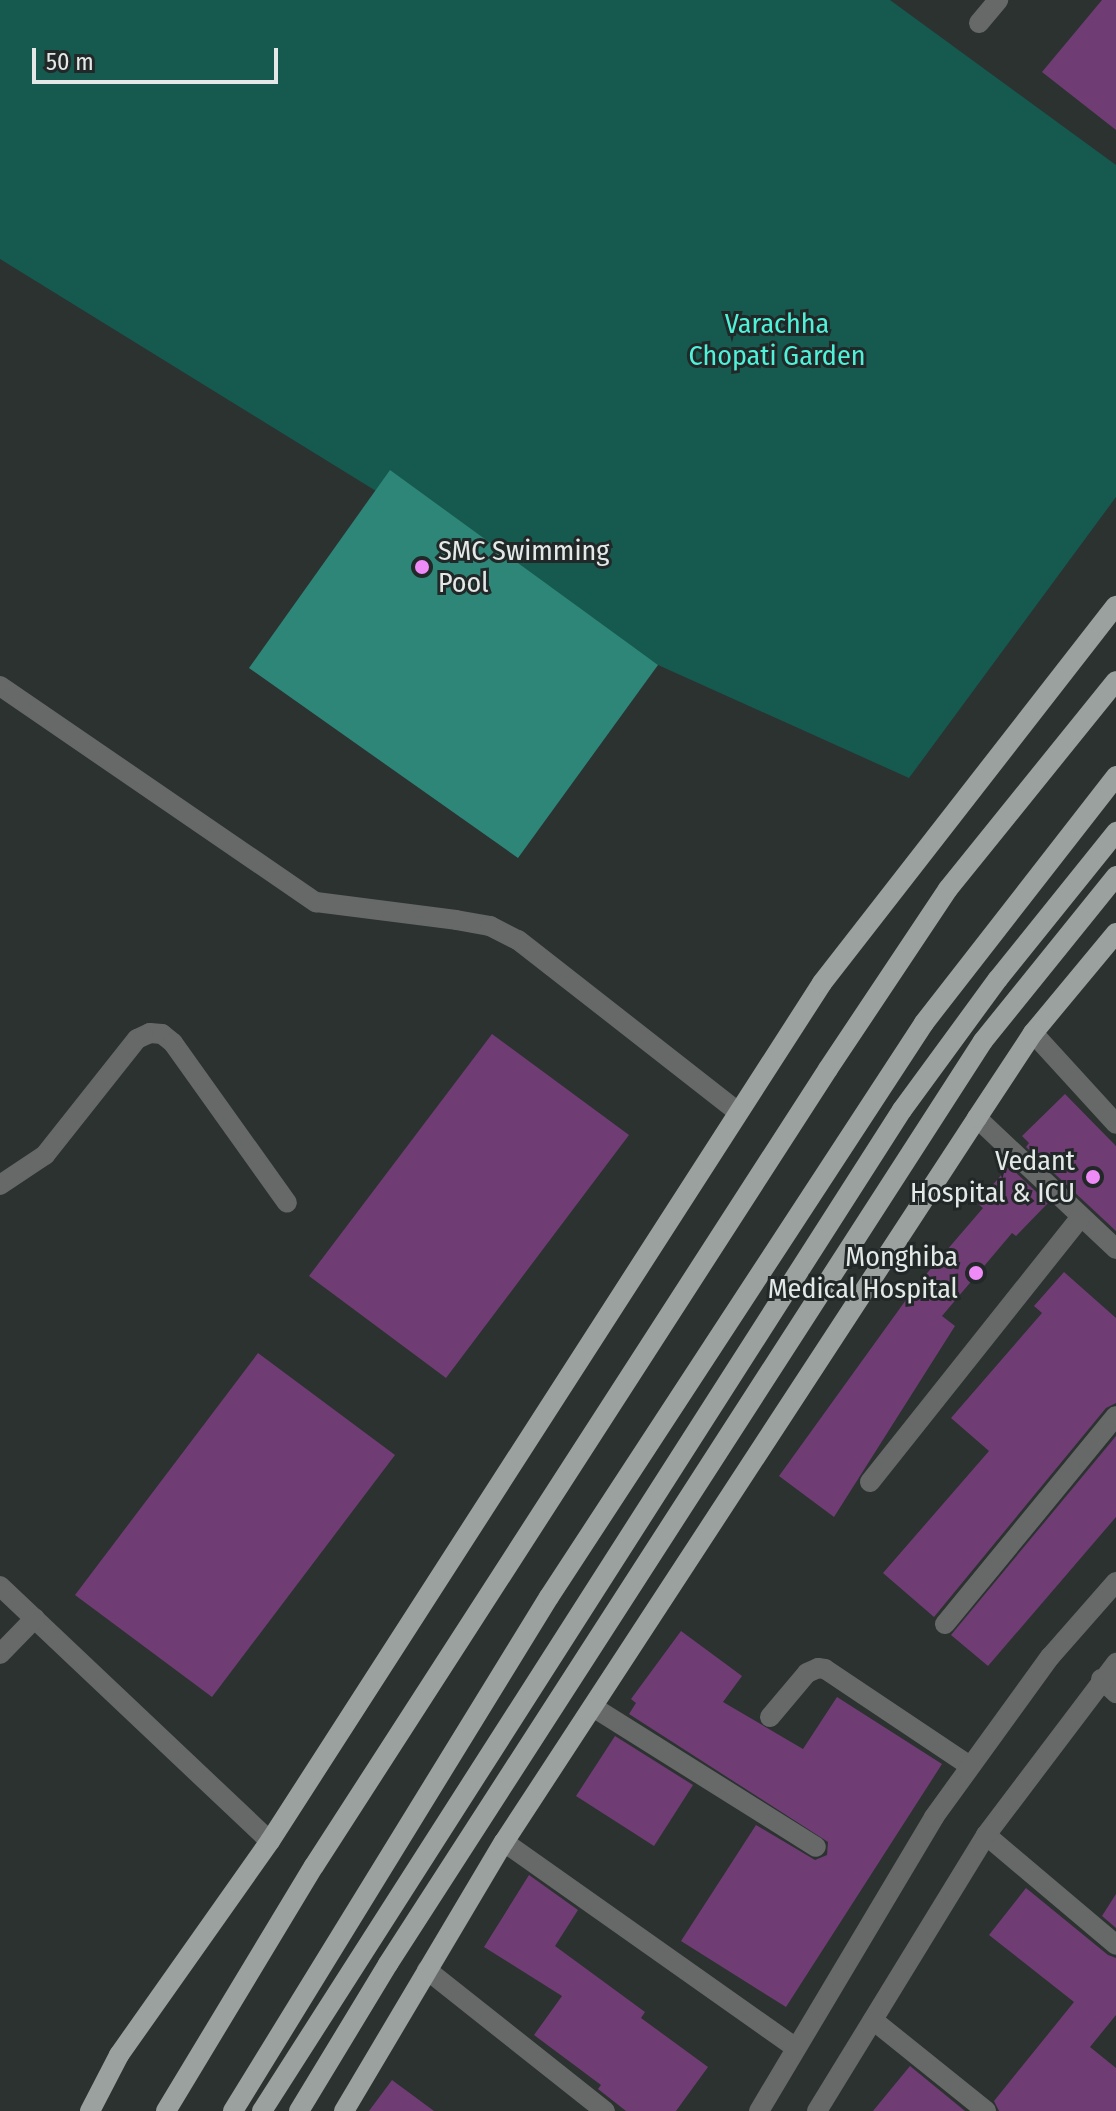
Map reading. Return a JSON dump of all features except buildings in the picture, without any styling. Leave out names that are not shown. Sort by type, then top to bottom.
[{"type":"main road","points":[[90,2111],[119,2055],[270,1841],[822,983],[1116,606]]},
{"type":"main road","points":[[166,2111],[314,1866],[828,1069],[948,889],[1116,681]]},
{"type":"main road","points":[[233,2111],[549,1597],[924,1023],[1116,776]]},
{"type":"main road","points":[[262,2111],[902,1110],[998,979],[1116,832]]},
{"type":"main road","points":[[299,2111],[388,1964],[983,1041],[1116,876]]},
{"type":"main road","points":[[344,2111],[504,1842],[977,1118],[1033,1033],[1116,933]]},
{"type":"street","points":[[979,23],[998,0]]},
{"type":"street","points":[[0,686],[316,902],[490,926],[518,940],[738,1112]]},
{"type":"street","points":[[0,1185],[45,1155],[137,1039],[150,1033],[162,1034],[173,1043],[287,1203]]},
{"type":"street","points":[[1033,1033],[1116,1124]]},
{"type":"street","points":[[977,1118],[1116,1249]]},
{"type":"street","points":[[870,1482],[1081,1217]]},
{"type":"street","points":[[945,1624],[1116,1416]]},
{"type":"street","points":[[759,2111],[934,1817],[1050,1657],[1116,1582]]},
{"type":"street","points":[[0,1586],[270,1841]]},
{"type":"street","points":[[0,1654],[35,1618]]},
{"type":"street","points":[[817,2111],[986,1835],[1108,1686],[1116,1663]]},
{"type":"street","points":[[770,1717],[807,1673],[825,1669],[970,1766]]},
{"type":"street","points":[[593,1707],[816,1847]]},
{"type":"street","points":[[986,1835],[1116,1945]]},
{"type":"street","points":[[504,1842],[796,2048]]},
{"type":"street","points":[[427,1970],[605,2111]]},
{"type":"street","points":[[873,2020],[986,2111]]},
{"type":"green space","name":"Varachha Chopati Garden","points":[[0,0],[890,0],[1116,165],[1116,497],[909,778],[658,665],[0,259]]},
{"type":"shaded area","name":"SMC Swimming Pool","points":[[390,470],[658,665],[518,858],[249,668]]},
{"type":"place","name":"SMC Swimming Pool","points":[[422,567]]},
{"type":"place","name":"Vedant Hospital & ICU","points":[[1093,1177]]},
{"type":"place","name":"Monghiba Medical Hospital","points":[[976,1273]]}]
